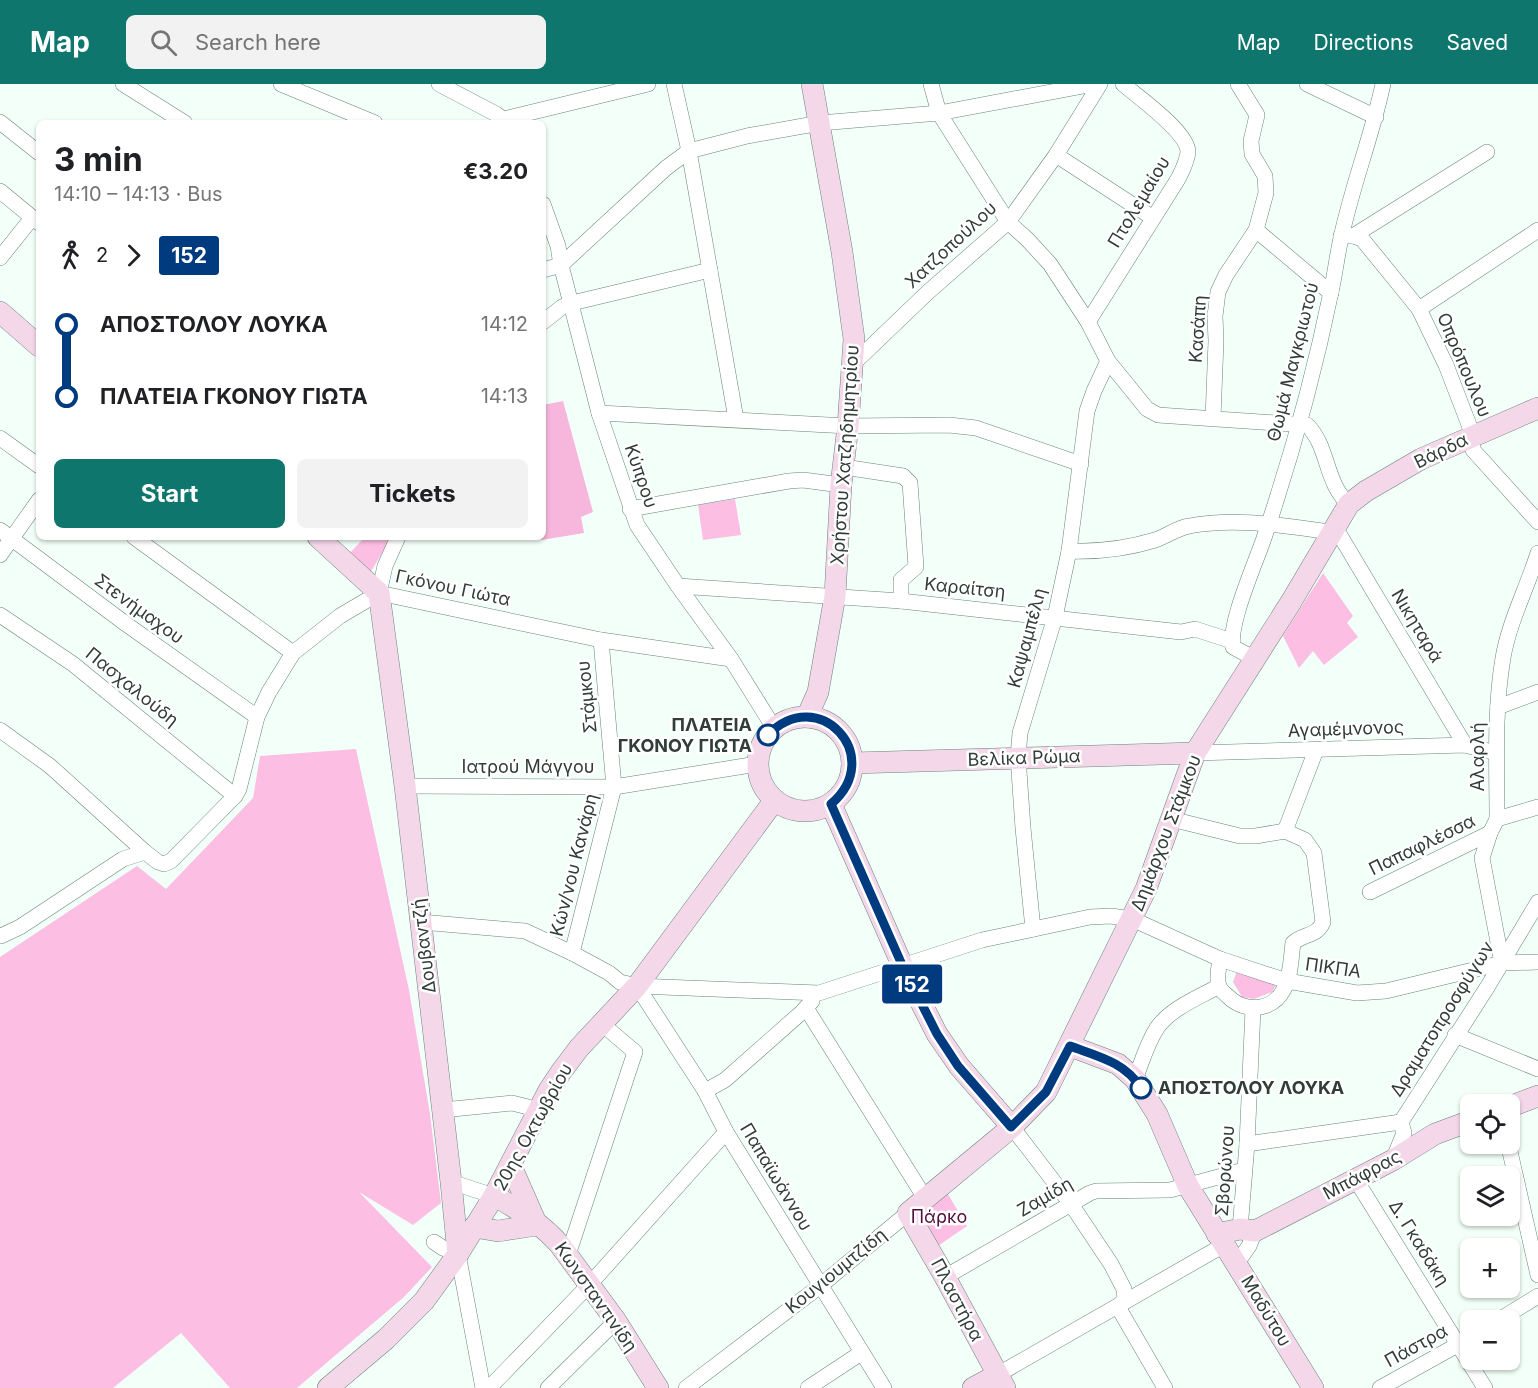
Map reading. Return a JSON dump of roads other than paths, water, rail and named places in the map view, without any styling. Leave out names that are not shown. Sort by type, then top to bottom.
[{"type":"main road","name":"Χρήστου Χατζηδημητρίου","points":[[807,717],[818,692],[835,596],[854,363],[852,316],[812,84]]},
{"type":"main road","points":[[0,312],[36,343]]},
{"type":"main road","name":"Βάρδα","points":[[1349,504],[1396,473],[1470,436],[1538,408]]},
{"type":"main road","name":"Δημάρχου Στάμκου","points":[[1011,1127],[1046,1092],[1070,1046],[1146,889],[1195,753],[1291,602],[1349,504]]},
{"type":"main road","points":[[321,540],[379,593]]},
{"type":"main road","name":"Δουβαντζή","points":[[379,593],[405,786],[458,1254]]},
{"type":"main road","points":[[807,717],[817,718],[835,728],[848,745],[852,763],[847,787],[831,804],[808,812],[784,808],[774,801],[760,781],[757,764],[762,744],[774,728],[790,719],[807,717]]},
{"type":"main road","name":"Βελίκα Ρώμα","points":[[852,763],[1195,753]]},
{"type":"main road","name":"20ης Οκτωβρίου","points":[[328,1388],[409,1318],[424,1301],[458,1254],[494,1196],[561,1072],[579,1048],[637,986],[774,801]]},
{"type":"main road","points":[[831,804],[903,967],[937,1034],[958,1066],[1011,1127]]},
{"type":"main road","points":[[1070,1046],[1118,1064],[1136,1079]]},
{"type":"main road","name":"Μαδύτου","points":[[1136,1079],[1157,1114],[1188,1186],[1313,1388]]},
{"type":"main road","points":[[1520,1103],[1538,1096]]},
{"type":"main road","name":"Μπάφρας","points":[[1221,1240],[1356,1180],[1435,1134],[1460,1125]]},
{"type":"main road","name":"Κουγιουμτζίδη","points":[[908,1212],[1011,1127]]},
{"type":"main road","points":[[474,1227],[508,1230],[537,1225],[511,1166]]},
{"type":"main road","name":"Κωνσταντινίδη","points":[[494,1196],[514,1207],[550,1233],[616,1321],[658,1388]]},
{"type":"main road","name":"Πλαστήρα","points":[[908,1212],[1001,1381]]},
{"type":"main road","points":[[973,1388],[1001,1381]]},
{"type":"street","points":[[123,84],[180,120]]},
{"type":"street","points":[[281,84],[368,120]]},
{"type":"street","points":[[439,84],[504,120]]},
{"type":"street","points":[[510,120],[644,84]]},
{"type":"street","points":[[674,84],[689,151],[736,419]]},
{"type":"street","points":[[931,84],[939,113],[1008,222],[1028,239],[1050,264],[1089,322],[1108,361],[1147,409],[1153,414],[1307,425],[1312,430],[1338,493],[1349,504]]},
{"type":"street","points":[[546,269],[561,264],[666,168],[689,151],[747,136],[820,123],[939,113],[1094,84]]},
{"type":"street","name":"Χατζοπούλου","points":[[854,363],[927,293],[1008,222],[1056,155],[1100,84]]},
{"type":"street","name":"Πτολεμαίου","points":[[1089,322],[1178,179],[1186,161],[1187,144],[1177,131],[1123,84]]},
{"type":"street","name":"Κασάπη","points":[[1213,418],[1215,316],[1218,292],[1226,275],[1256,230],[1267,188],[1260,166],[1252,154],[1251,141],[1257,115],[1238,84]]},
{"type":"street","points":[[1307,84],[1376,117]]},
{"type":"street","name":"Θωμά Μαγκριωτού","points":[[1233,644],[1234,623],[1269,524],[1299,424],[1383,84]]},
{"type":"street","points":[[0,122],[36,151]]},
{"type":"street","points":[[1347,236],[1488,152]]},
{"type":"street","points":[[1056,155],[1153,218]]},
{"type":"street","points":[[0,191],[35,220],[0,258]]},
{"type":"street","name":"Κύπρου","points":[[546,212],[558,246],[599,413],[630,509],[644,537],[731,659],[774,728]]},
{"type":"street","points":[[1256,230],[1331,293]]},
{"type":"street","points":[[1419,309],[1538,230]]},
{"type":"street","name":"Οπρόπουλου","points":[[1347,236],[1362,239],[1419,309],[1446,365],[1471,430],[1473,450],[1538,522]]},
{"type":"street","points":[[546,320],[562,307],[572,303],[710,270]]},
{"type":"street","name":"Καψαμπέλη","points":[[1033,929],[1018,758],[1020,733],[1055,617],[1069,551],[1087,411],[1108,361]]},
{"type":"street","points":[[599,413],[848,426],[949,425],[976,428],[1081,464]]},
{"type":"street","points":[[0,438],[36,464]]},
{"type":"street","points":[[630,509],[789,481],[843,476],[903,476],[909,483],[916,567],[901,580],[901,601]]},
{"type":"street","points":[[0,555],[6,534],[36,503]]},
{"type":"street","points":[[1069,551],[1094,552],[1123,548],[1159,538],[1183,527],[1214,522],[1269,524],[1332,532],[1335,527]]},
{"type":"street","name":"Νικηταρά","points":[[1335,527],[1465,745]]},
{"type":"street","name":"Στενήμαχου","points":[[6,534],[126,624],[257,717]]},
{"type":"street","points":[[138,540],[293,653]]},
{"type":"street","points":[[379,593],[385,566],[397,540]]},
{"type":"street","name":"Αλαρλή","points":[[1502,963],[1482,858],[1494,826],[1498,707],[1503,657],[1538,553]]},
{"type":"street","name":"Καραίτση","points":[[678,586],[901,601],[1181,632],[1195,629],[1233,644],[1255,658]]},
{"type":"street","name":"Γκόνου Γιώτα","points":[[146,852],[158,862],[164,864],[171,861],[235,796],[242,781],[257,717],[274,682],[293,653],[340,616],[379,593],[601,640],[731,659]]},
{"type":"street","name":"Πασχαλούδη","points":[[0,615],[73,664],[235,796]]},
{"type":"street","name":"Στάμκου","points":[[601,640],[614,786]]},
{"type":"street","points":[[1498,707],[1538,692]]},
{"type":"street","points":[[0,730],[50,766],[146,852]]},
{"type":"street","name":"Αγαμέμνονος","points":[[1195,753],[1465,745],[1496,753]]},
{"type":"street","points":[[1285,831],[1316,750]]},
{"type":"street","name":"Ιατρού Μάγγου","points":[[405,786],[614,786],[757,764]]},
{"type":"street","name":"Κών/νου Κανάρη","points":[[572,953],[614,786]]},
{"type":"street","name":"Παπαφλέσσα","points":[[1370,892],[1494,826],[1538,807]]},
{"type":"street","points":[[1171,819],[1240,836],[1285,831],[1305,840],[1314,853],[1323,922],[1318,932],[1297,939],[1293,943],[1287,981],[1283,991],[1276,999],[1265,1006],[1253,1009],[1237,1004],[1223,993],[1219,986],[1220,959]]},
{"type":"street","points":[[0,935],[20,927],[123,859],[146,852]]},
{"type":"street","name":"Δραματοπροσφύγων","points":[[1393,1160],[1404,1133],[1401,1122],[1537,905]]},
{"type":"street","points":[[421,922],[525,931],[572,953],[609,973],[620,982],[637,986],[819,993],[982,940],[1090,918],[1123,916],[1132,919]]},
{"type":"street","name":"ΠΙΚΠΑ","points":[[1132,919],[1220,959],[1287,981],[1358,993],[1379,992],[1502,963],[1538,962]]},
{"type":"street","name":"Παπαϊωάννου","points":[[637,986],[705,1091],[726,1132],[884,1388]]},
{"type":"street","points":[[1136,1079],[1151,1040],[1164,1020],[1173,1012],[1219,986]]},
{"type":"street","points":[[705,1091],[725,1080],[806,1008],[819,993]]},
{"type":"street","points":[[806,1008],[925,1198]]},
{"type":"street","name":"Σβορώνου","points":[[1247,1230],[1244,1170],[1253,1009]]},
{"type":"street","points":[[568,1255],[634,1052],[602,1024]]},
{"type":"street","points":[[1455,1035],[1538,1069]]},
{"type":"street","points":[[443,1110],[512,1103],[528,1107],[536,1116]]},
{"type":"street","points":[[1247,1144],[1401,1122]]},
{"type":"street","points":[[1011,1127],[1071,1204],[1125,1288],[1125,1299],[1118,1307]]},
{"type":"street","points":[[489,1388],[590,1284],[726,1132]]},
{"type":"street","points":[[1510,1154],[1538,1275]]},
{"type":"street","name":"Ζαμίδη","points":[[945,1277],[1096,1191],[1170,1190],[1244,1170]]},
{"type":"street","name":"Δ. Γκαδάκη","points":[[1356,1180],[1460,1334]]},
{"type":"street","points":[[451,1182],[494,1196]]},
{"type":"street","name":"Κουγιουμτζίδη","points":[[686,1388],[820,1286],[908,1212]]},
{"type":"street","points":[[1237,1263],[1249,1246],[1247,1230]]},
{"type":"street","points":[[1001,1381],[1221,1240]]},
{"type":"street","points":[[434,1242],[458,1254],[483,1388]]},
{"type":"street","points":[[1516,1310],[1538,1296]]},
{"type":"street","points":[[1118,1307],[1165,1388]]},
{"type":"street","points":[[548,1388],[616,1321]]},
{"type":"street","name":"Πάστρα","points":[[1380,1388],[1460,1344]]},
{"type":"street","points":[[808,1388],[861,1353]]},
{"type":"street","name":"Δ. Γκαδάκη","points":[[1477,1370],[1485,1388]]},
{"type":"place","name":"ΠΛΑΤΕΙΑ ΓΚΟΝΟΥ ΓΙΩΤΑ","points":[[768,735]]},
{"type":"place","name":"ΑΠΟΣΤΟΛΟΥ ΛΟΥΚΑ","points":[[1141,1088]]},
{"type":"park label","name":"Πάρκο","points":[[939,1217]]}]
